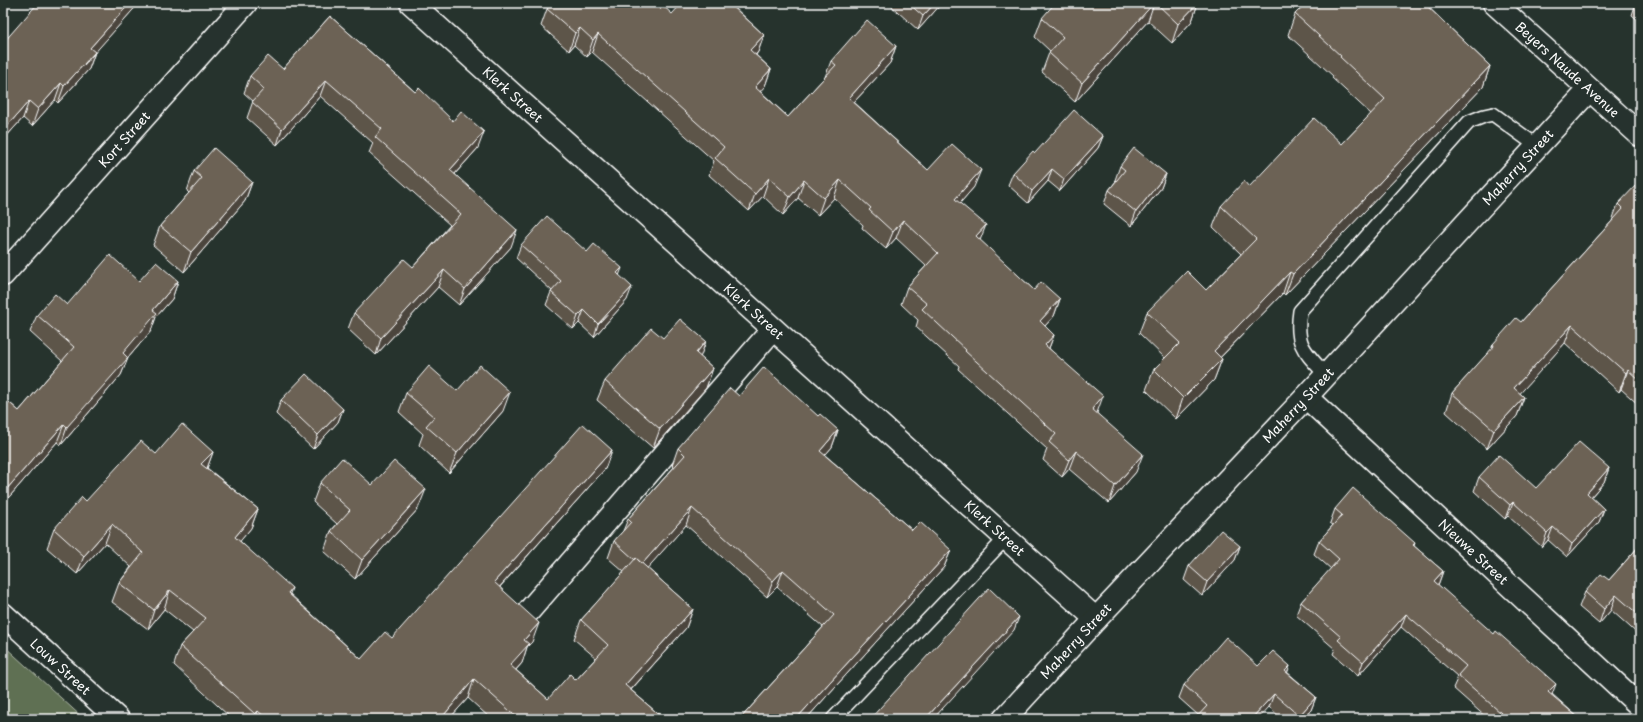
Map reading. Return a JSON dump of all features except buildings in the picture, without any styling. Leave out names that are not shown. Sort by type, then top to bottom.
[{"type":"street","name":"Kort Street","points":[[3,275],[246,3]]},
{"type":"street","name":"Klerk Street","points":[[411,3],[1096,619]]},
{"type":"street","name":"Beyers Naude Avenue","points":[[1494,3],[1640,135]]},
{"type":"street","name":"Maherry Street","points":[[1004,719],[1096,619],[1306,397],[1589,90]]},
{"type":"street","points":[[528,612],[773,329]]},
{"type":"street","name":"Nieuwe Street","points":[[1306,397],[1640,706]]},
{"type":"street","name":"Louw Street","points":[[3,614],[118,719]]},
{"type":"lane","points":[[1326,375],[1306,353],[1298,336],[1300,311],[1469,122],[1493,114],[1537,146]]},
{"type":"lane","points":[[833,719],[1006,538]]},
{"type":"green space","points":[[3,645],[84,719],[3,719]]}]
